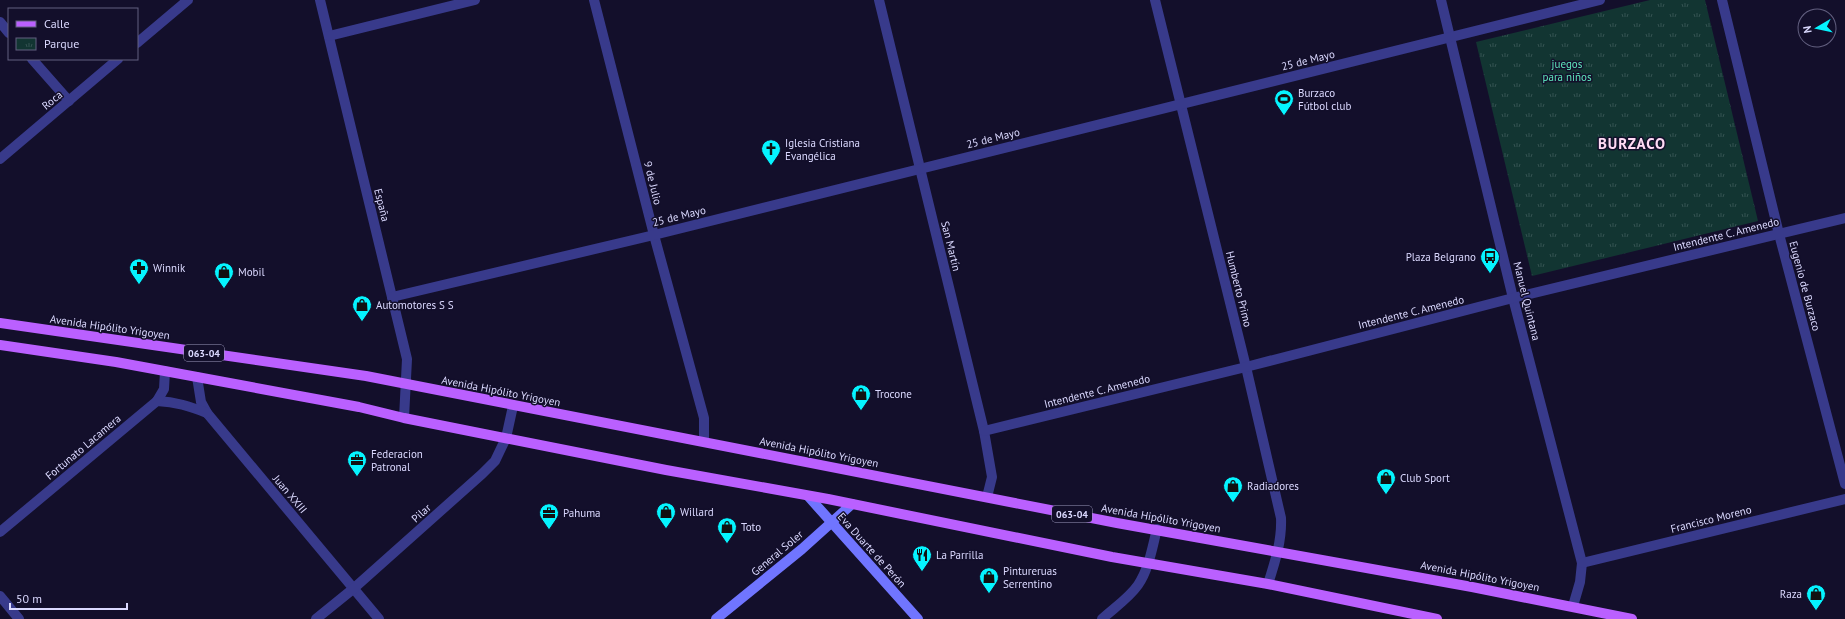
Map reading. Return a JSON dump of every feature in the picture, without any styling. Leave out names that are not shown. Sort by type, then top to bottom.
[{"type":"main road","name":"Avenida Hipólito Yrigoyen","points":[[0,323],[358,375],[987,497],[1573,606],[1632,619]]},
{"type":"main road","name":"063-04","points":[[0,346],[116,362],[359,407],[404,418],[666,470],[852,504],[1149,564],[1268,584],[1437,619]]},
{"type":"street","points":[[138,42],[188,0]]},
{"type":"street","name":"España","points":[[320,0],[407,359],[407,384],[404,418]]},
{"type":"street","points":[[329,36],[475,0]]},
{"type":"street","name":"9 de Julio","points":[[594,0],[654,235],[704,418],[704,441]]},
{"type":"street","name":"San Martín","points":[[879,0],[984,431],[992,477],[987,497]]},
{"type":"street","name":"Humberto Primo","points":[[1154,0],[1246,367],[1281,518],[1282,531],[1279,551],[1268,584]]},
{"type":"street","name":"Manuel Quintana","points":[[1441,0],[1514,298],[1582,563],[1580,582],[1573,606]]},
{"type":"street","name":"25 de Mayo","points":[[392,297],[654,235],[1600,0]]},
{"type":"street","name":"Eugenio de Burzaco","points":[[1722,0],[1779,234],[1845,484]]},
{"type":"street","points":[[0,22],[8,32]]},
{"type":"street","points":[[33,60],[69,101]]},
{"type":"street","name":"Roca","points":[[0,159],[117,60]]},
{"type":"street","name":"Intendente C. Amenedo","points":[[984,431],[1246,367],[1514,298],[1845,218]]},
{"type":"street","name":"Fortunato Lacamera","points":[[0,532],[157,401],[164,389],[165,371]]},
{"type":"street","name":"Juan XXIII","points":[[197,377],[201,402],[206,413],[379,619]]},
{"type":"street","points":[[157,401],[185,404],[206,413]]},
{"type":"street","name":"Pilar","points":[[316,619],[353,589],[482,474],[495,460],[506,438],[513,406]]},
{"type":"street","name":"Eva Duarte de Perón","points":[[808,496],[918,619]]},
{"type":"street","name":"Francisco Moreno","points":[[1582,563],[1845,499]]},
{"type":"street","name":"General Soler","points":[[716,619],[802,548],[852,504]]},
{"type":"street","points":[[1102,619],[1139,584],[1149,564],[1157,529]]},
{"type":"street","points":[[0,596],[19,619]]},
{"type":"green space","name":"juegos para niños","points":[[1650,0],[1705,0],[1758,221],[1532,276],[1476,42]]},
{"type":"place","name":"Burzaco Fútbol club","points":[[1284,116]]},
{"type":"place","name":"Iglesia Cristiana Evangélica","points":[[771,166]]},
{"type":"place","name":"Plaza Belgrano","points":[[1490,274]]},
{"type":"place","name":"Winnik","points":[[139,285]]},
{"type":"place","name":"Mobil","points":[[224,289]]},
{"type":"place","name":"Automotores S S","points":[[362,322]]},
{"type":"place","name":"Trocone","points":[[861,411]]},
{"type":"place","name":"Federacion Patronal","points":[[357,477]]},
{"type":"place","name":"Club Sport","points":[[1386,495]]},
{"type":"place","name":"Radiadores","points":[[1233,503]]},
{"type":"place","name":"Willard","points":[[666,529]]},
{"type":"place","name":"Pahuma","points":[[549,530]]},
{"type":"place","name":"Toto","points":[[727,544]]},
{"type":"place","name":"La Parrilla","points":[[922,572]]},
{"type":"place","name":"Pintureruas Serrentino","points":[[989,594]]},
{"type":"place","name":"Raza","points":[[1816,611]]},
{"type":"district","name":"BURZACO","points":[[1632,143]]}]
